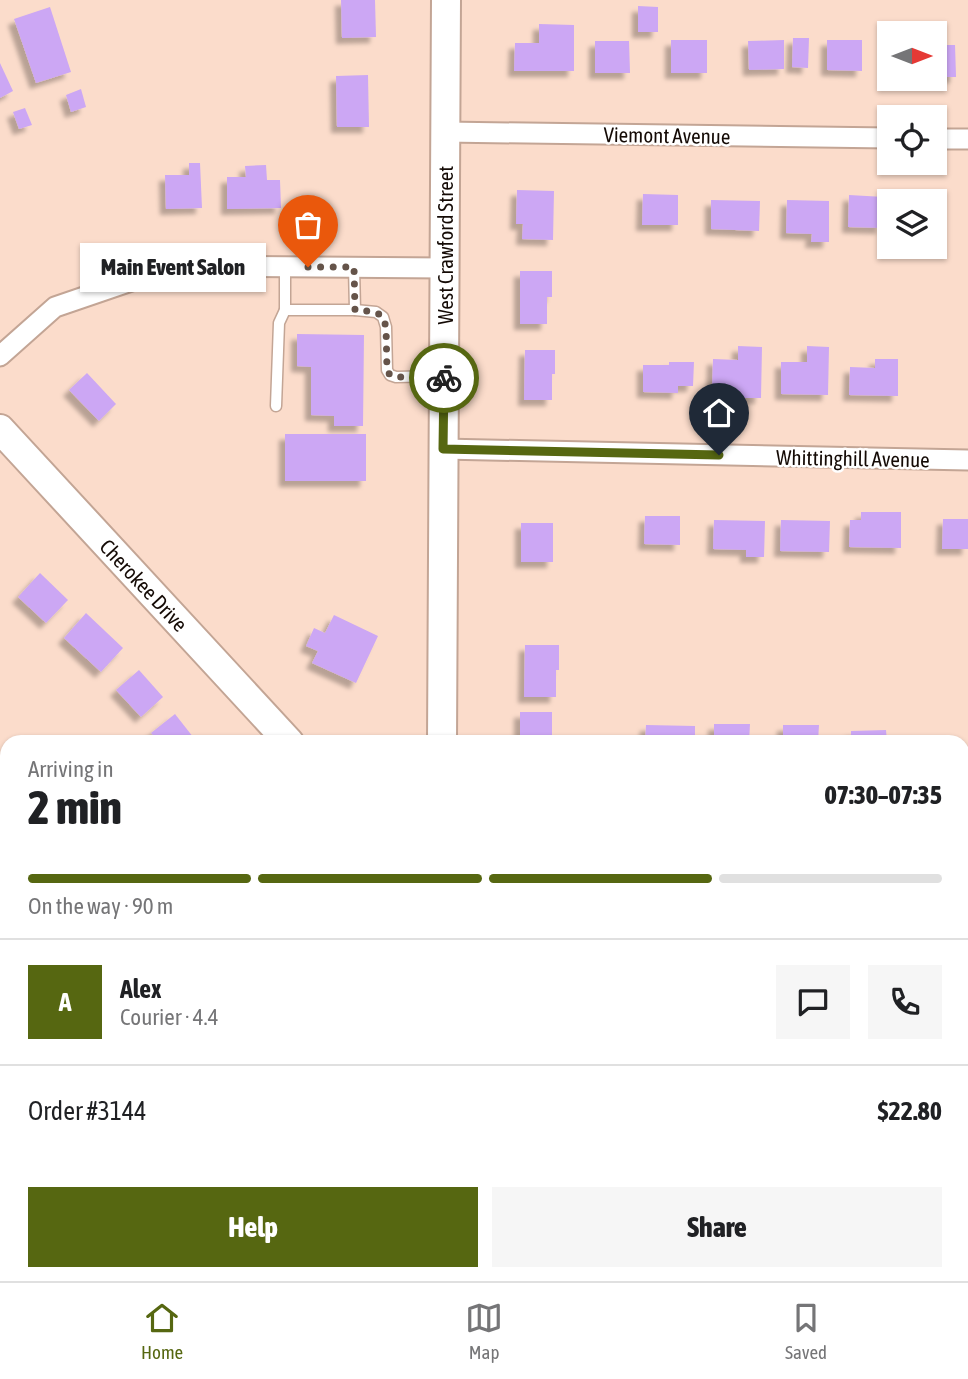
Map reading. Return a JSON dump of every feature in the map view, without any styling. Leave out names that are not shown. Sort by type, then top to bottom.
[{"type":"main road","name":"West Crawford Street","points":[[442,735],[446,0]]},
{"type":"main road","name":"Cherokee Drive","points":[[0,429],[283,735]]},
{"type":"street","name":"Viemont Avenue","points":[[445,132],[877,138]]},
{"type":"street","points":[[947,139],[968,139]]},
{"type":"street","points":[[0,356],[55,307],[176,266],[444,268]]},
{"type":"street","name":"Whittinghill Avenue","points":[[443,449],[968,460]]},
{"type":"lane","points":[[276,406],[279,323],[285,310],[285,267]]},
{"type":"lane","points":[[354,267],[355,310]]},
{"type":"lane","points":[[285,310],[376,312],[383,317],[386,327],[387,370],[390,375],[444,376]]},
{"type":"building","points":[[341,0],[375,0],[376,37],[342,38]]},
{"type":"building","points":[[638,6],[658,7],[658,32],[638,32]]},
{"type":"building","points":[[50,7],[71,72],[36,83],[14,19]]},
{"type":"building","points":[[539,24],[574,25],[574,71],[514,71],[515,43],[539,43]]},
{"type":"building","points":[[793,38],[809,38],[808,68],[792,67]]},
{"type":"building","points":[[671,40],[707,40],[707,73],[671,73]]},
{"type":"building","points":[[784,40],[784,69],[749,70],[748,41]]},
{"type":"building","points":[[827,40],[862,40],[862,71],[827,70]]},
{"type":"building","points":[[595,41],[629,41],[630,73],[595,73]]},
{"type":"building","points":[[947,45],[955,45],[956,77],[947,77]]},
{"type":"building","points":[[0,63],[13,91],[0,98]]},
{"type":"building","points":[[368,75],[369,127],[337,127],[336,76]]},
{"type":"building","points":[[81,89],[86,107],[71,112],[66,95]]},
{"type":"building","points":[[25,108],[32,125],[19,129],[13,112]]},
{"type":"building","points":[[189,163],[200,163],[202,208],[166,209],[165,175],[189,175]]},
{"type":"building","points":[[266,165],[267,180],[280,180],[281,208],[227,209],[227,177],[246,177],[245,166]]},
{"type":"building","points":[[517,190],[554,191],[553,240],[522,239],[523,224],[516,224]]},
{"type":"building","points":[[643,194],[678,195],[678,225],[642,225]]},
{"type":"building","points":[[849,195],[877,197],[877,228],[848,227]]},
{"type":"building","points":[[711,200],[760,201],[759,231],[711,229]]},
{"type":"building","points":[[787,200],[829,201],[829,242],[811,242],[812,234],[786,233]]},
{"type":"building","points":[[520,271],[552,271],[552,297],[547,297],[547,324],[520,324]]},
{"type":"building","points":[[297,334],[364,335],[363,426],[334,426],[334,416],[311,415],[311,367],[297,366]]},
{"type":"building","points":[[738,346],[762,347],[761,398],[728,398],[728,389],[712,389],[713,359],[738,360]]},
{"type":"building","points":[[807,346],[829,347],[828,395],[781,394],[781,362],[807,362]]},
{"type":"building","points":[[525,350],[555,350],[552,400],[524,400]]},
{"type":"building","points":[[875,359],[898,359],[898,396],[849,395],[850,367],[875,368]]},
{"type":"building","points":[[669,362],[694,362],[693,386],[678,386],[678,393],[643,392],[643,365],[669,365]]},
{"type":"building","points":[[87,373],[116,404],[99,421],[69,390]]},
{"type":"building","points":[[285,434],[366,434],[366,481],[285,481]]},
{"type":"building","points":[[861,512],[901,512],[901,548],[849,547],[850,520],[861,520]]},
{"type":"building","points":[[645,516],[680,516],[680,545],[644,544]]},
{"type":"building","points":[[943,519],[968,519],[968,549],[942,549]]},
{"type":"building","points":[[714,520],[765,521],[764,557],[746,557],[746,550],[713,549]]},
{"type":"building","points":[[781,520],[830,521],[829,552],[780,551]]},
{"type":"building","points":[[521,523],[553,523],[553,562],[521,562]]},
{"type":"building","points":[[40,573],[68,600],[46,623],[18,597]]},
{"type":"building","points":[[86,613],[123,648],[101,672],[64,638]]},
{"type":"building","points":[[334,615],[378,636],[356,683],[312,663],[318,651],[306,646],[314,628],[325,633]]},
{"type":"building","points":[[525,645],[559,645],[556,697],[524,697]]},
{"type":"building","points":[[139,670],[163,697],[141,717],[116,690]]},
{"type":"building","points":[[520,712],[552,712],[552,735],[520,735]]},
{"type":"building","points":[[175,714],[192,735],[153,735],[151,733]]},
{"type":"building","points":[[714,724],[750,724],[749,735],[714,735]]},
{"type":"building","points":[[646,725],[695,726],[695,735],[645,735]]},
{"type":"building","points":[[783,725],[819,725],[818,735],[783,735]]},
{"type":"building","points":[[886,730],[886,735],[851,735],[851,731]]},
{"type":"way so far","points":[[308,267],[354,267],[355,310],[376,312],[383,317],[386,327],[387,370],[390,375],[444,378]]},
{"type":"place","name":"Main Event Salon","points":[[308,267]]},
{"type":"route","points":[[444,378],[443,449],[719,455]]}]
